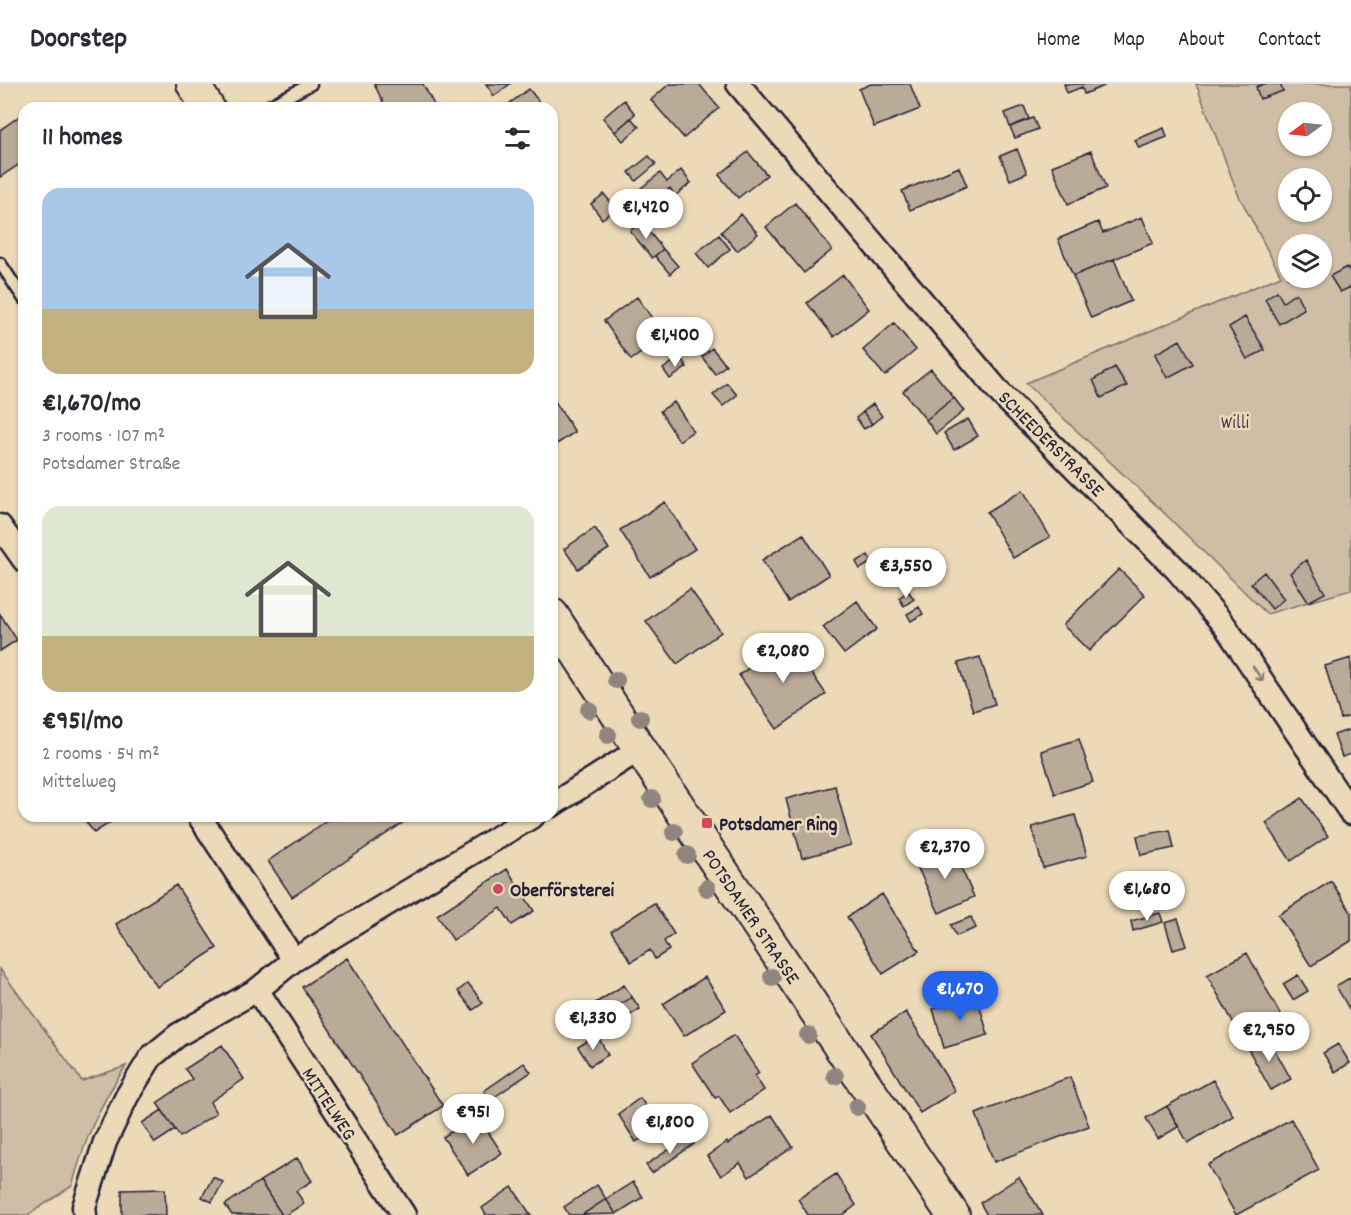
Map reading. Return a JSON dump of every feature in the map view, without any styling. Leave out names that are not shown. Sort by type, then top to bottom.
[{"type":"main road","points":[[192,84],[204,102]]},
{"type":"main road","name":"POTSDAMER STRASSE","points":[[558,624],[954,1215]]},
{"type":"street","name":"SCHEEDERSTRASSE","points":[[738,84],[1001,394],[1177,570],[1225,626],[1351,813]]},
{"type":"street","points":[[0,526],[18,552]]},
{"type":"street","points":[[558,801],[640,749]]},
{"type":"street","points":[[203,822],[294,960]]},
{"type":"street","points":[[85,1215],[84,1207],[105,1142],[127,1096],[151,1057],[178,1035],[257,990],[294,960],[523,822]]},
{"type":"street","name":"MITTELWEG","points":[[257,990],[404,1215]]},
{"type":"lane","points":[[276,102],[310,84]]},
{"type":"lane","points":[[0,263],[18,290]]},
{"type":"green space","name":"Willi","points":[[1196,84],[1351,84],[1351,590],[1267,614],[1026,383],[1278,277],[1278,288],[1332,288],[1332,234],[1278,234],[1278,270],[1238,194]]},
{"type":"green space","points":[[0,969],[82,1081],[126,1066],[93,1124],[72,1186],[28,1215],[0,1215]]},
{"type":"building","points":[[374,84],[423,84],[432,102],[383,102]]},
{"type":"building","points":[[486,84],[510,84],[494,96]]},
{"type":"building","points":[[669,84],[699,84],[719,108],[684,138],[651,100]]},
{"type":"building","points":[[871,84],[910,84],[920,109],[874,127],[859,89]]},
{"type":"building","points":[[1064,84],[1103,84],[1104,86],[1084,94],[1082,87],[1067,93]]},
{"type":"building","points":[[1264,84],[1280,84],[1283,91],[1260,99],[1256,87]]},
{"type":"building","points":[[529,89],[539,102],[511,102]]},
{"type":"building","points":[[624,100],[635,114],[615,132],[603,118]]},
{"type":"building","points":[[1024,106],[1029,119],[1010,127],[1005,113]]},
{"type":"building","points":[[18,117],[18,165],[0,177],[0,130]]},
{"type":"building","points":[[631,118],[639,127],[623,141],[615,132]]},
{"type":"building","points":[[1033,118],[1038,129],[1015,138],[1010,127]]},
{"type":"building","points":[[1164,128],[1167,137],[1139,148],[1135,140]]},
{"type":"building","points":[[1017,149],[1027,173],[1010,180],[1000,156]]},
{"type":"building","points":[[1091,151],[1106,188],[1068,204],[1052,166]]},
{"type":"building","points":[[748,152],[767,175],[738,198],[719,175]]},
{"type":"building","points":[[649,156],[656,164],[636,181],[629,172]]},
{"type":"building","points":[[959,167],[967,186],[910,210],[902,191]]},
{"type":"building","points":[[681,170],[691,183],[675,196],[670,188],[641,212],[630,197],[660,173],[667,182]]},
{"type":"building","points":[[604,194],[616,209],[602,219],[591,204]]},
{"type":"building","points":[[795,203],[832,250],[804,273],[766,227]]},
{"type":"building","points":[[741,214],[758,234],[737,251],[721,232]]},
{"type":"building","points":[[1142,217],[1153,243],[1073,276],[1058,239],[1098,222],[1103,233]]},
{"type":"building","points":[[641,222],[663,249],[652,258],[630,231]]},
{"type":"building","points":[[719,235],[730,249],[708,268],[696,253]]},
{"type":"building","points":[[663,249],[678,266],[670,274],[655,256]]},
{"type":"building","points":[[1114,259],[1131,301],[1091,318],[1073,276]]},
{"type":"building","points":[[1347,267],[1351,273],[1351,287],[1340,292],[1332,279],[1332,275]]},
{"type":"building","points":[[843,275],[869,309],[834,337],[807,303]]},
{"type":"building","points":[[1277,291],[1283,302],[1296,293],[1304,309],[1279,324],[1265,299]]},
{"type":"building","points":[[637,297],[665,336],[631,360],[604,321]]},
{"type":"building","points":[[1245,317],[1265,350],[1247,359],[1229,327]]},
{"type":"building","points":[[894,323],[916,350],[885,376],[863,350]]},
{"type":"building","points":[[1180,340],[1193,364],[1167,378],[1155,354]]},
{"type":"building","points":[[712,348],[726,365],[715,374],[702,357]]},
{"type":"building","points":[[680,357],[687,367],[670,379],[663,369]]},
{"type":"building","points":[[1115,367],[1127,386],[1101,398],[1093,380]]},
{"type":"building","points":[[931,369],[954,398],[926,420],[903,391]]},
{"type":"building","points":[[727,383],[737,395],[723,406],[713,395]]},
{"type":"building","points":[[954,398],[964,411],[936,434],[926,420]]},
{"type":"building","points":[[674,402],[693,431],[679,441],[660,411]]},
{"type":"building","points":[[873,404],[882,416],[872,424],[863,412]]},
{"type":"building","points":[[558,406],[575,432],[558,443]]},
{"type":"building","points":[[863,412],[872,424],[864,429],[856,418]]},
{"type":"building","points":[[968,419],[978,436],[954,450],[944,433]]},
{"type":"building","points":[[1023,490],[1050,537],[1013,558],[987,512]]},
{"type":"building","points":[[665,502],[695,549],[650,577],[620,530]]},
{"type":"building","points":[[595,528],[609,549],[578,569],[564,549]]},
{"type":"building","points":[[803,534],[829,575],[788,602],[762,560]]},
{"type":"building","points":[[868,555],[872,562],[860,569],[856,562]]},
{"type":"building","points":[[1306,560],[1325,593],[1308,602],[1290,573]]},
{"type":"building","points":[[1119,569],[1145,595],[1089,651],[1063,625]]},
{"type":"building","points":[[1264,572],[1284,599],[1272,609],[1251,583]]},
{"type":"building","points":[[690,589],[721,632],[677,664],[646,621]]},
{"type":"building","points":[[908,591],[914,599],[904,606],[899,598]]},
{"type":"building","points":[[857,601],[877,629],[844,654],[823,627]]},
{"type":"building","points":[[919,607],[923,614],[911,621],[907,614]]},
{"type":"building","points":[[0,614],[17,640],[0,651]]},
{"type":"building","points":[[789,640],[826,694],[777,729],[739,675]]},
{"type":"building","points":[[980,657],[995,704],[973,711],[958,663]]},
{"type":"building","points":[[1351,658],[1351,716],[1341,719],[1325,666]]},
{"type":"building","points":[[1351,729],[1351,754],[1342,757],[1334,735]]},
{"type":"building","points":[[1079,739],[1093,782],[1055,794],[1041,751]]},
{"type":"building","points":[[835,786],[851,845],[802,858],[786,799]]},
{"type":"building","points":[[1302,798],[1328,836],[1291,861],[1266,823]]},
{"type":"building","points":[[1075,815],[1087,856],[1043,868],[1032,827]]},
{"type":"building","points":[[86,822],[111,822],[94,833]]},
{"type":"building","points":[[325,822],[404,822],[292,897],[268,861]]},
{"type":"building","points":[[1170,830],[1174,848],[1141,855],[1137,836]]},
{"type":"building","points":[[952,847],[974,897],[939,913],[916,864]]},
{"type":"building","name":"Oberförsterei","points":[[507,869],[534,911],[512,925],[501,908],[453,940],[437,915]]},
{"type":"building","points":[[1331,881],[1351,912],[1351,941],[1311,966],[1278,915]]},
{"type":"building","points":[[176,885],[217,948],[157,987],[116,924]]},
{"type":"building","points":[[882,894],[919,951],[883,974],[847,917]]},
{"type":"building","points":[[654,903],[674,934],[664,941],[669,950],[655,959],[650,950],[631,962],[611,931]]},
{"type":"building","points":[[1160,913],[1163,922],[1133,931],[1131,921]]},
{"type":"building","points":[[971,917],[976,928],[956,936],[951,925]]},
{"type":"building","points":[[1178,919],[1187,946],[1173,950],[1165,923]]},
{"type":"building","points":[[1247,953],[1286,1025],[1247,1047],[1207,975]]},
{"type":"building","points":[[347,958],[443,1106],[398,1135],[302,987]]},
{"type":"building","points":[[1298,975],[1308,991],[1293,1000],[1283,984]]},
{"type":"building","points":[[705,977],[726,1010],[684,1036],[663,1004]]},
{"type":"building","points":[[1351,977],[1351,1012],[1336,986]]},
{"type":"building","points":[[468,983],[483,1003],[473,1010],[458,991]]},
{"type":"building","points":[[624,985],[632,997],[605,1015],[597,1002]]},
{"type":"building","points":[[977,996],[988,1035],[944,1048],[933,1009]]},
{"type":"building","points":[[632,997],[640,1009],[613,1026],[605,1015]]},
{"type":"building","points":[[597,1002],[605,1015],[570,1037],[562,1025]]},
{"type":"building","points":[[906,1012],[955,1091],[920,1113],[871,1034]]},
{"type":"building","points":[[597,1035],[608,1055],[590,1066],[578,1047]]},
{"type":"building","points":[[734,1035],[759,1073],[755,1076],[764,1090],[730,1113],[719,1096],[715,1098],[692,1063]]},
{"type":"building","points":[[1267,1036],[1291,1079],[1271,1090],[1247,1047]]},
{"type":"building","points":[[1338,1044],[1350,1063],[1335,1072],[1323,1053]]},
{"type":"building","points":[[222,1045],[244,1079],[210,1102],[216,1113],[180,1137],[157,1103],[192,1079],[185,1069]]},
{"type":"building","points":[[524,1063],[531,1072],[490,1100],[484,1091]]},
{"type":"building","points":[[1070,1077],[1089,1126],[994,1162],[976,1114]]},
{"type":"building","points":[[1213,1080],[1233,1116],[1188,1143],[1167,1106]]},
{"type":"building","points":[[640,1098],[660,1126],[636,1142],[618,1114]]},
{"type":"building","points":[[1167,1106],[1178,1127],[1158,1139],[1146,1118]]},
{"type":"building","points":[[162,1110],[175,1130],[155,1143],[142,1123]]},
{"type":"building","points":[[477,1115],[502,1153],[468,1175],[443,1137]]},
{"type":"building","points":[[772,1115],[793,1147],[749,1177],[740,1163],[721,1176],[707,1156]]},
{"type":"building","points":[[1291,1119],[1319,1170],[1236,1215],[1208,1165]]},
{"type":"building","points":[[689,1136],[694,1144],[652,1173],[646,1165]]},
{"type":"building","points":[[297,1158],[312,1181],[296,1191],[304,1203],[286,1215],[282,1215],[260,1181]]},
{"type":"building","points":[[836,1174],[856,1205],[843,1215],[808,1215],[798,1199]]},
{"type":"building","points":[[213,1177],[223,1182],[212,1202],[202,1197]]},
{"type":"building","points":[[1019,1177],[1043,1215],[987,1215],[980,1203]]},
{"type":"building","points":[[260,1181],[282,1215],[232,1215],[225,1205]]},
{"type":"building","points":[[633,1182],[643,1197],[616,1214],[606,1199]]},
{"type":"building","points":[[597,1185],[606,1199],[582,1215],[569,1215],[564,1207]]},
{"type":"building","points":[[512,1187],[531,1215],[486,1215],[482,1208]]},
{"type":"building","points":[[165,1189],[166,1215],[122,1215],[122,1190]]},
{"type":"building","points":[[606,1199],[616,1214],[582,1215]]},
{"type":"place","name":"Potsdamer Ring","points":[[707,823]]},
{"type":"place","name":"Oberförsterei","points":[[498,889]]}]
